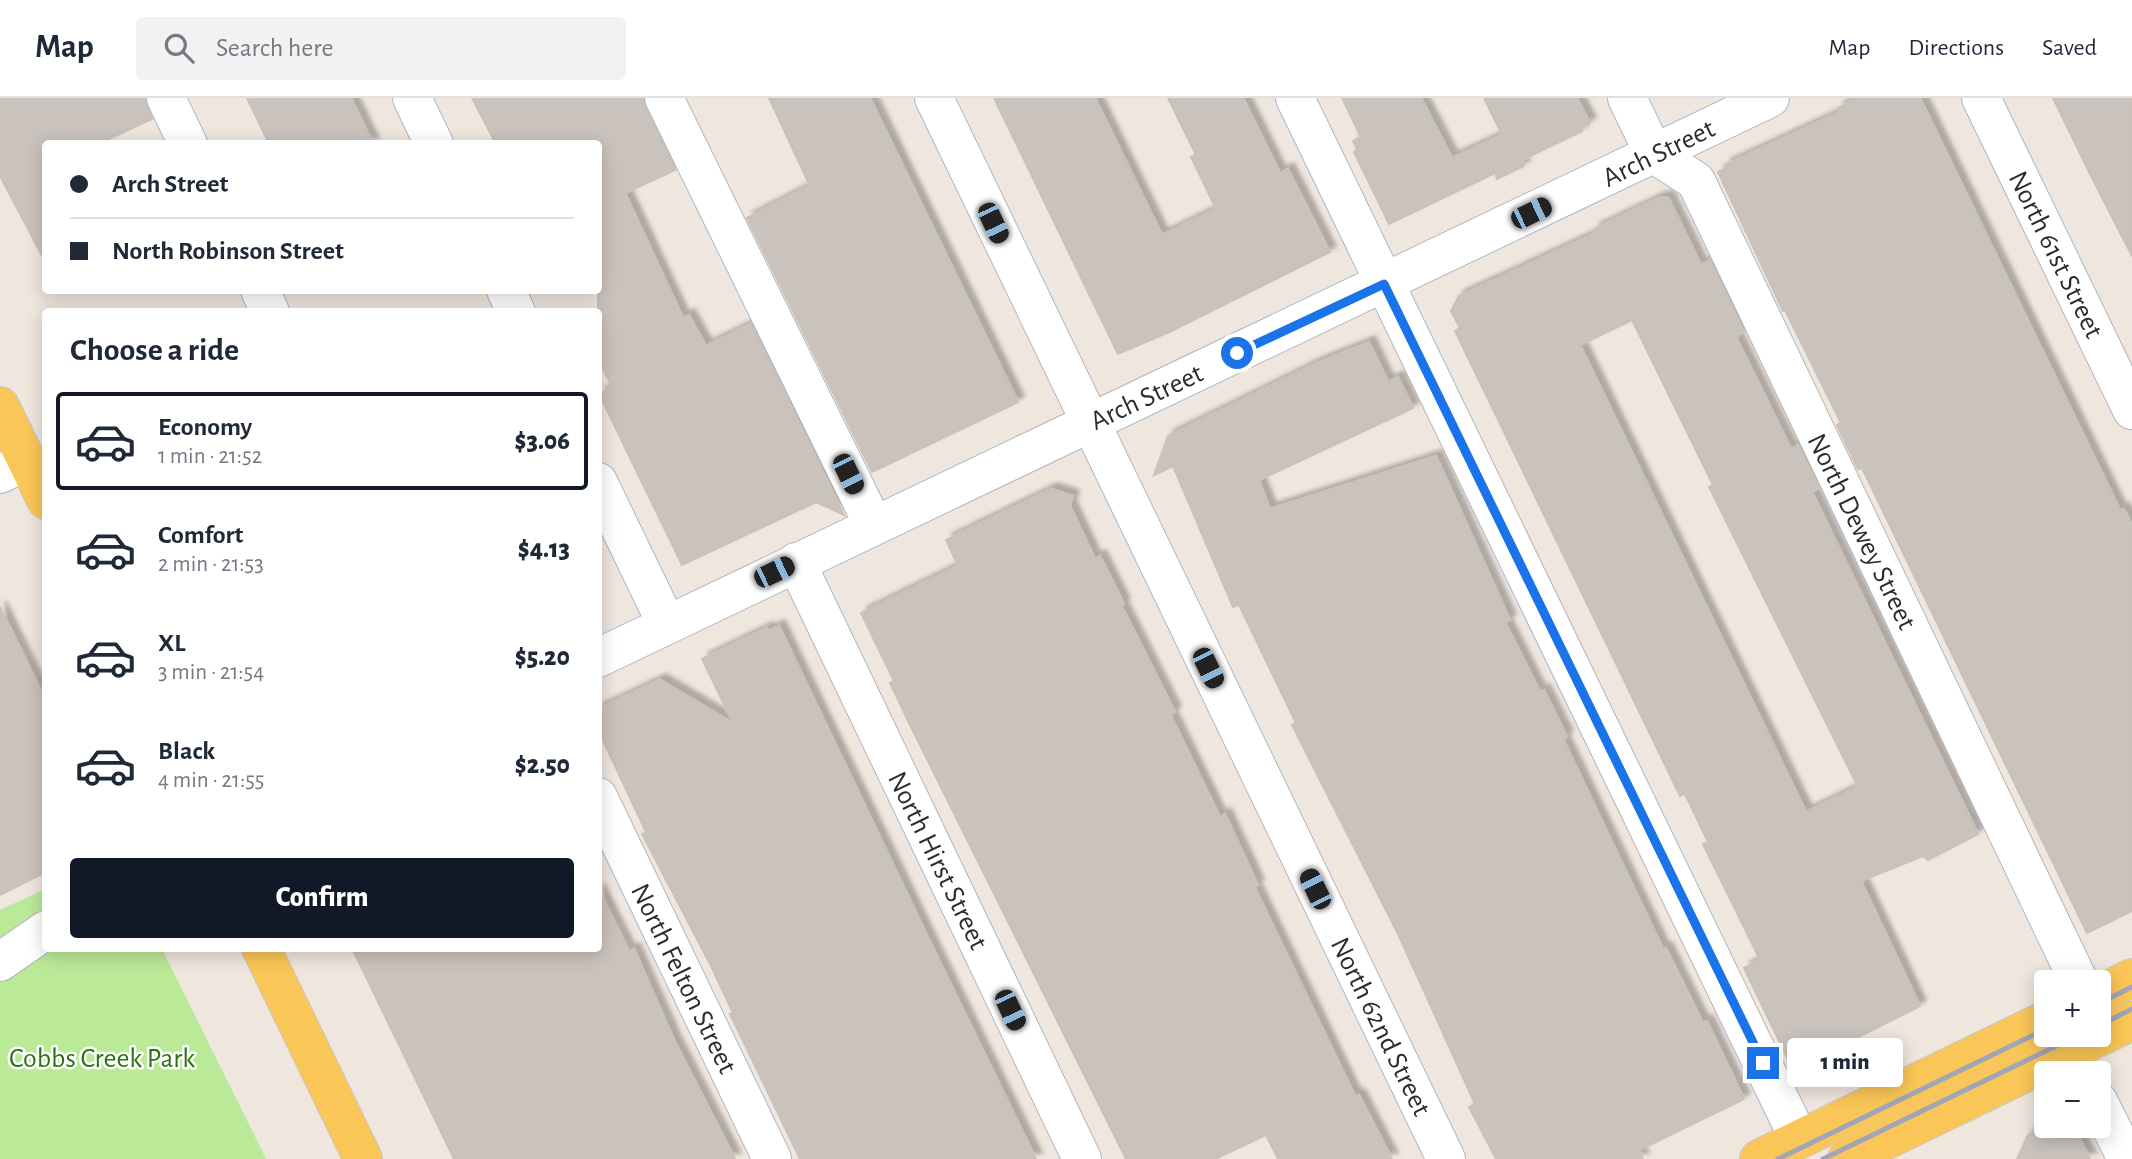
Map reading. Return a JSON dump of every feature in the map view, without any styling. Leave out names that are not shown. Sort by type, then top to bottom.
[{"type":"main road","points":[[0,406],[13,468],[42,496]]},
{"type":"main road","points":[[263,952],[363,1159]]},
{"type":"main road","points":[[2111,988],[2132,978]]},
{"type":"main road","points":[[1847,1159],[2078,1052],[2132,1021]]},
{"type":"main road","points":[[1759,1159],[2034,1026]]},
{"type":"street","points":[[166,98],[186,140]]},
{"type":"street","points":[[412,98],[433,140]]},
{"type":"street","points":[[664,98],[873,524]]},
{"type":"street","name":"North 62nd Street","points":[[934,98],[1446,1159]]},
{"type":"street","points":[[1295,98],[1800,1139]]},
{"type":"street","points":[[1627,98],[1654,154]]},
{"type":"street","name":"Arch Street","points":[[602,656],[873,524],[1384,284],[1770,98]]},
{"type":"street","name":"North 61st Street","points":[[1981,98],[2132,410]]},
{"type":"street","name":"North Dewey Street","points":[[1654,154],[1696,181],[2073,970]]},
{"type":"street","points":[[602,490],[667,625]]},
{"type":"street","name":"North Hirst Street","points":[[796,562],[1082,1159]]},
{"type":"street","name":"North Felton Street","points":[[602,805],[772,1159]]},
{"type":"street","points":[[0,962],[42,933]]},
{"type":"street","points":[[2111,1127],[2127,1159]]},
{"type":"green space","name":"Cobbs Creek Park","points":[[42,890],[42,952],[163,952],[266,1159],[0,1159],[0,910]]},
{"type":"building","points":[[0,98],[144,98],[152,119],[107,140],[42,140],[42,255],[0,176]]},
{"type":"building","points":[[247,98],[351,98],[371,140],[267,140]]},
{"type":"building","points":[[472,98],[642,98],[675,170],[625,193],[683,318],[689,315],[706,346],[751,324],[844,515],[816,502],[682,565],[602,400],[602,392],[612,387],[602,367],[602,308],[598,308],[598,294],[602,294],[602,140],[494,140]]},
{"type":"building","points":[[769,98],[870,98],[1018,402],[872,472],[747,218],[810,186]]},
{"type":"building","points":[[994,98],[1095,98],[1162,235],[1216,209],[1191,157],[1196,155],[1168,98],[1243,98],[1280,173],[1288,169],[1330,252],[1169,332],[1118,354]]},
{"type":"building","points":[[1342,98],[1421,98],[1452,158],[1502,135],[1484,98],[1577,98],[1590,123],[1581,128],[1582,131],[1522,160],[1524,166],[1497,179],[1495,173],[1389,224],[1354,152],[1357,150],[1353,141],[1361,137]]},
{"type":"building","points":[[1859,98],[1920,98],[2120,510],[2124,509],[2132,525],[2132,911],[2087,933],[1862,468],[1858,469],[1837,425],[1841,423],[1785,310],[1783,311],[1718,172],[1727,168],[1725,165],[1840,112],[1838,108]]},
{"type":"building","points":[[2053,98],[2132,98],[2132,256],[2091,176]]},
{"type":"building","points":[[1668,197],[1701,265],[1710,260],[1744,332],[1736,337],[1791,449],[1798,445],[1819,488],[1812,492],[1978,834],[1928,860],[1923,856],[1861,881],[1920,1006],[1793,1070],[1744,968],[1760,960],[1703,844],[1708,842],[1685,794],[1680,796],[1455,331],[1460,328],[1451,311],[1459,296],[1596,233],[1594,229],[1659,198]],"holes":[[[1632,320],[1713,485],[1709,487],[1858,787],[1806,812],[1580,345]]]},
{"type":"building","points":[[1369,342],[1388,382],[1398,377],[1413,408],[1259,480],[1270,509],[1436,456],[1510,620],[1505,622],[1540,692],[1544,690],[1567,737],[1563,739],[1663,949],[1666,948],[1703,1023],[1707,1021],[1744,1099],[1639,1150],[1643,1159],[1496,1159],[1469,1107],[1475,1104],[1398,934],[1292,725],[1296,723],[1239,605],[1233,607],[1173,466],[1154,475],[1168,436],[1317,363]]},
{"type":"building","points":[[1051,489],[1073,496],[1070,506],[1095,559],[1100,556],[1124,604],[1121,605],[1175,712],[1170,714],[1220,817],[1225,814],[1258,885],[1254,886],[1355,1096],[1359,1095],[1392,1159],[1278,1159],[1266,1135],[1215,1159],[1126,1159],[910,725],[890,683],[894,681],[861,613],[958,566],[946,540]]},
{"type":"building","points":[[0,607],[42,693],[42,874],[0,895]]},
{"type":"building","points":[[779,626],[1036,1159],[800,1159],[730,1014],[733,1013],[711,966],[642,834],[646,832],[602,738],[602,707],[660,680],[733,723],[702,659],[767,628],[768,631]]},
{"type":"building","points":[[602,897],[629,951],[634,949],[675,1042],[735,1159],[454,1159],[354,952],[602,952]]},
{"type":"building","points":[[2034,1132],[2034,1138],[2080,1138],[2090,1159],[2017,1159],[2028,1135]]},
{"type":"railway","points":[[2111,998],[2132,987]]},
{"type":"railway","points":[[2111,1020],[2132,1009]]},
{"type":"railway","points":[[1778,1159],[2034,1035]]},
{"type":"railway","points":[[1823,1159],[2054,1047]]},
{"type":"route","points":[[1237,353],[1384,284],[1763,1063]]}]
